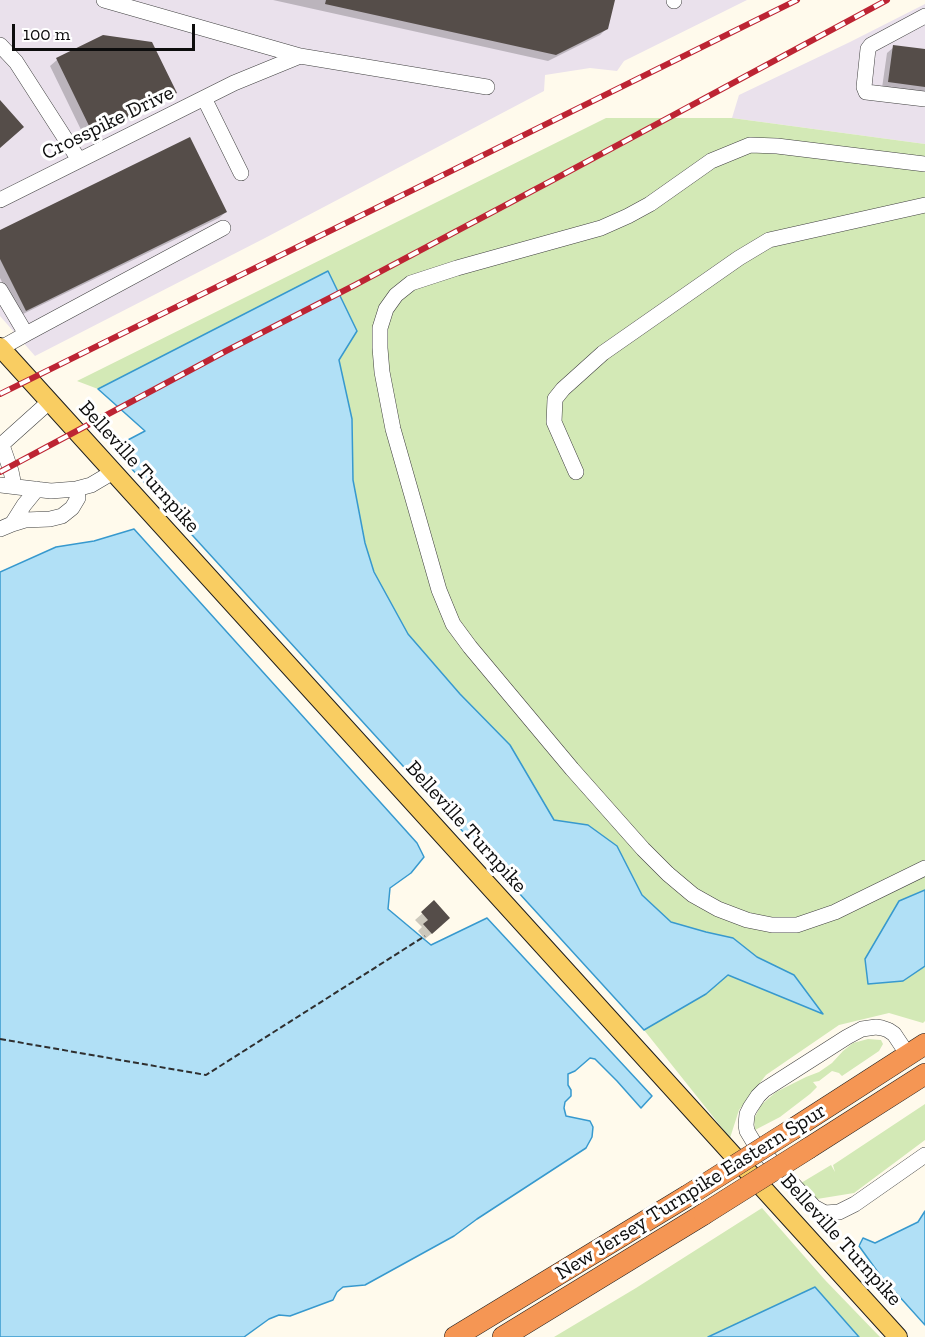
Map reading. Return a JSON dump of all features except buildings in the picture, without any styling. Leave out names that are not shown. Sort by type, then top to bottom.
[{"type":"highway","name":"New Jersey Turnpike Eastern Spur","points":[[455,1337],[687,1196],[917,1050]]},
{"type":"highway","name":"New Jersey Turnpike Eastern Spur","points":[[502,1337],[704,1214],[925,1074]]},
{"type":"main road","name":"Belleville Turnpike","points":[[1,348],[898,1337]]},
{"type":"street","points":[[104,0],[300,56],[486,87]]},
{"type":"street","points":[[925,16],[868,49],[864,87],[866,92],[925,99]]},
{"type":"street","points":[[0,45],[16,62],[79,160]]},
{"type":"street","name":"Crosspike Drive","points":[[0,200],[234,83],[300,56]]},
{"type":"street","points":[[204,98],[242,173]]},
{"type":"street","points":[[925,164],[777,146],[750,145],[711,160],[650,204],[601,228],[411,283],[396,295],[386,309],[380,328],[382,372],[393,429],[439,590],[453,624],[572,769],[668,874],[693,895],[718,909],[747,920],[772,925],[798,925],[835,912],[925,868]]},
{"type":"street","points":[[576,472],[554,422],[555,399],[603,353],[739,258],[769,240],[925,206]]},
{"type":"street","points":[[1,348],[223,228]]},
{"type":"street","points":[[0,290],[26,334]]},
{"type":"street","points":[[49,402],[1,446],[11,471],[7,486],[51,491],[77,489],[91,485],[113,472]]},
{"type":"street","points":[[6,526],[37,489]]},
{"type":"street","points":[[6,526],[25,520],[62,516],[72,508],[78,498],[77,489]]},
{"type":"street","points":[[917,1050],[888,1030],[876,1027],[862,1029],[764,1090],[750,1108],[746,1125],[753,1141],[814,1207],[825,1213],[839,1212],[855,1204],[925,1155]]},
{"type":"path","points":[[0,1039],[206,1075],[425,936]]},
{"type":"shaded area","points":[[0,0],[747,0],[624,61],[617,71],[590,68],[545,75],[544,91],[35,356],[0,316]]},
{"type":"shaded area","points":[[925,4],[925,144],[732,118],[739,95]]},
{"type":"green space","points":[[606,118],[732,118],[925,144],[925,890],[899,901],[903,981],[925,966],[925,1021],[923,1023],[889,1013],[839,1025],[766,1075],[739,1110],[730,1138],[644,1030],[706,994],[728,975],[822,1013],[794,975],[757,957],[733,938],[671,922],[642,895],[617,846],[588,825],[554,820],[510,745],[460,694],[408,634],[374,572],[365,543],[353,480],[352,419],[339,360],[328,271],[98,389],[77,381]]},
{"type":"green space","points":[[868,1039],[881,1040],[883,1044],[879,1051],[842,1076],[832,1071],[819,1081],[813,1082],[817,1087],[810,1094],[780,1117],[755,1130],[754,1119],[761,1105],[776,1092],[819,1072],[853,1043]]},
{"type":"green space","points":[[925,1104],[925,1140],[854,1193],[817,1199],[801,1183],[831,1165],[835,1172],[833,1165]]},
{"type":"green space","points":[[762,1208],[825,1280],[880,1337],[554,1337],[636,1288]]},
{"type":"water","points":[[328,271],[357,331],[339,360],[352,419],[353,480],[365,543],[374,572],[408,634],[460,694],[510,745],[554,820],[588,825],[617,846],[642,895],[671,922],[733,938],[757,957],[794,975],[823,1014],[728,975],[706,994],[644,1030],[120,456],[130,451],[126,441],[145,431],[98,389]]},
{"type":"water","points":[[134,529],[417,843],[424,857],[411,873],[390,888],[388,909],[431,945],[487,918],[652,1096],[641,1108],[595,1059],[590,1058],[568,1074],[571,1096],[565,1102],[564,1108],[566,1116],[590,1121],[593,1127],[592,1137],[586,1148],[454,1236],[365,1285],[343,1287],[333,1300],[290,1316],[279,1315],[269,1319],[244,1337],[0,1337],[0,572],[56,547],[94,541]]},
{"type":"water","points":[[925,890],[925,966],[903,981],[868,984],[865,959],[899,901]]},
{"type":"water","points":[[925,1211],[925,1325],[880,1275],[859,1246],[863,1238],[875,1243],[918,1222]]},
{"type":"water","points":[[815,1287],[859,1337],[708,1337]]},
{"type":"railway","points":[[0,394],[797,0]]},
{"type":"railway","points":[[0,472],[551,181],[887,0]]}]
